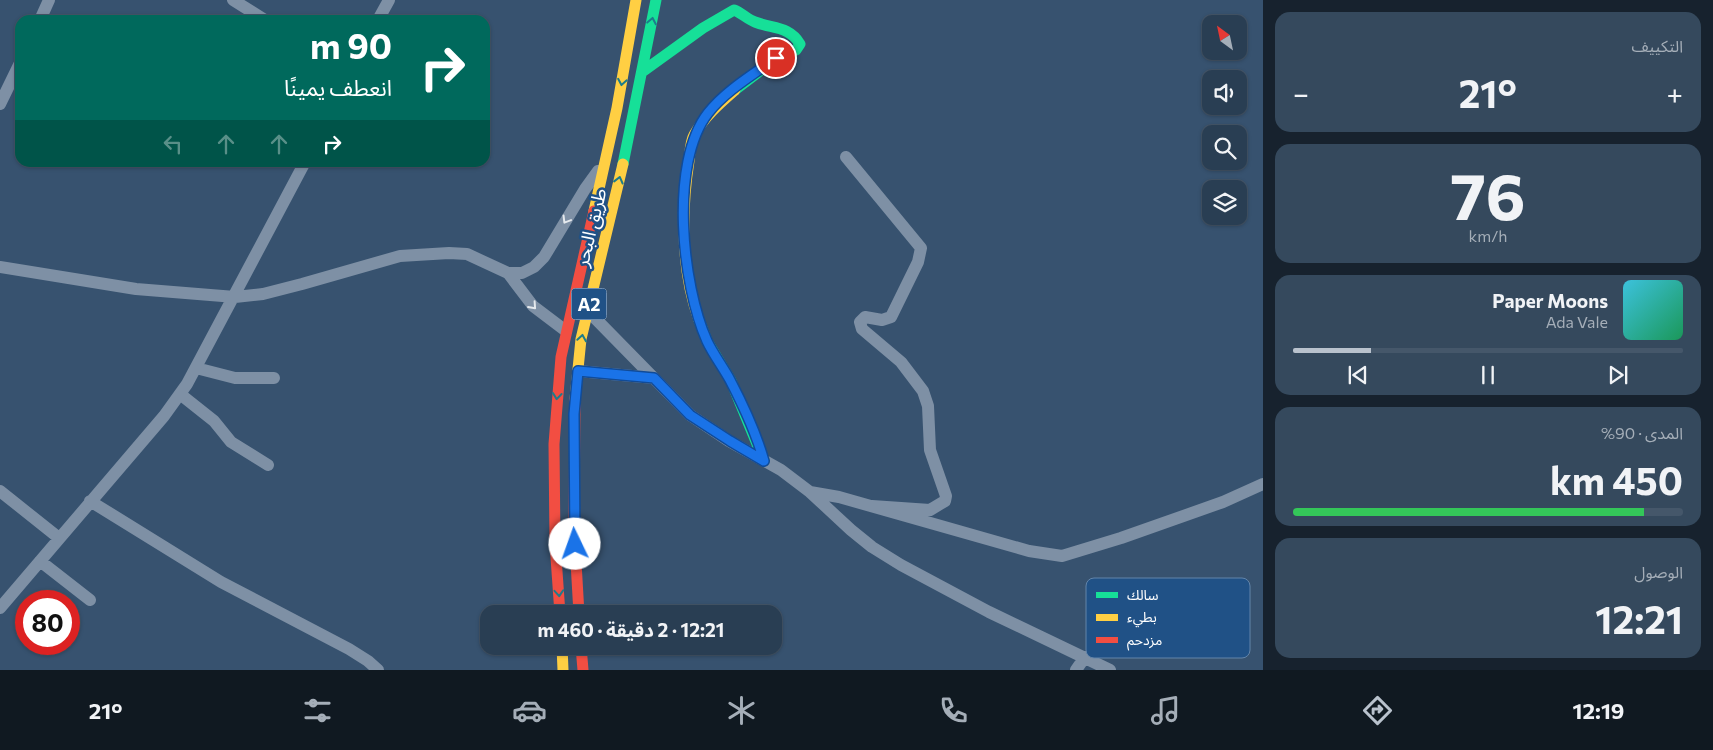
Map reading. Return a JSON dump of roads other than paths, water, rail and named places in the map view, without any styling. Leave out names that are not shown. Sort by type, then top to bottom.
[{"type":"main road","name":"طريق البحر","points":[[559,605],[555,534],[554,444],[556,402],[566,331],[617,108],[636,0]]},
{"type":"main road","name":"طريق البحر","points":[[578,605],[574,527],[574,414],[578,371],[587,310],[623,164],[656,0]]},
{"type":"main road","points":[[642,72],[703,28],[734,10],[744,13],[751,20],[759,24],[786,28],[796,36],[800,44],[796,50],[776,58],[709,112],[693,137],[684,194],[687,276],[692,301],[707,341],[731,382],[764,461]]},
{"type":"main road","points":[[562,655],[563,670]]},
{"type":"main road","points":[[582,655],[583,670]]},
{"type":"street","points":[[42,15],[49,0]]},
{"type":"street","points":[[232,0],[257,15]]},
{"type":"street","points":[[380,15],[388,0]]},
{"type":"street","points":[[0,104],[15,73]]},
{"type":"street","points":[[846,157],[920,248],[918,262],[891,317],[882,320],[865,317],[860,322],[862,329],[901,362],[923,391],[928,406],[930,450],[946,496],[945,501],[930,510],[872,506]]},
{"type":"street","points":[[508,273],[528,270],[544,257],[585,189],[604,165]]},
{"type":"street","points":[[0,608],[164,416],[180,394],[235,297],[302,167]]},
{"type":"street","points":[[0,267],[136,288],[235,297],[263,294],[400,256],[421,253],[466,254],[508,273],[533,306],[566,331]]},
{"type":"street","points":[[587,310],[690,415],[810,492],[851,530],[901,565],[989,612],[1085,657],[1076,670]]},
{"type":"street","points":[[196,368],[235,378],[274,378]]},
{"type":"street","points":[[578,371],[654,378]]},
{"type":"street","points":[[180,394],[214,421],[231,442],[268,465]]},
{"type":"street","points":[[810,492],[872,506],[1029,552],[1062,556],[1122,538],[1214,505],[1263,484]]},
{"type":"street","points":[[0,491],[59,538]]},
{"type":"street","points":[[90,501],[221,582],[349,649],[378,670]]},
{"type":"street","points":[[40,561],[90,600]]},
{"type":"street","points":[[1087,658],[1110,670]]}]
